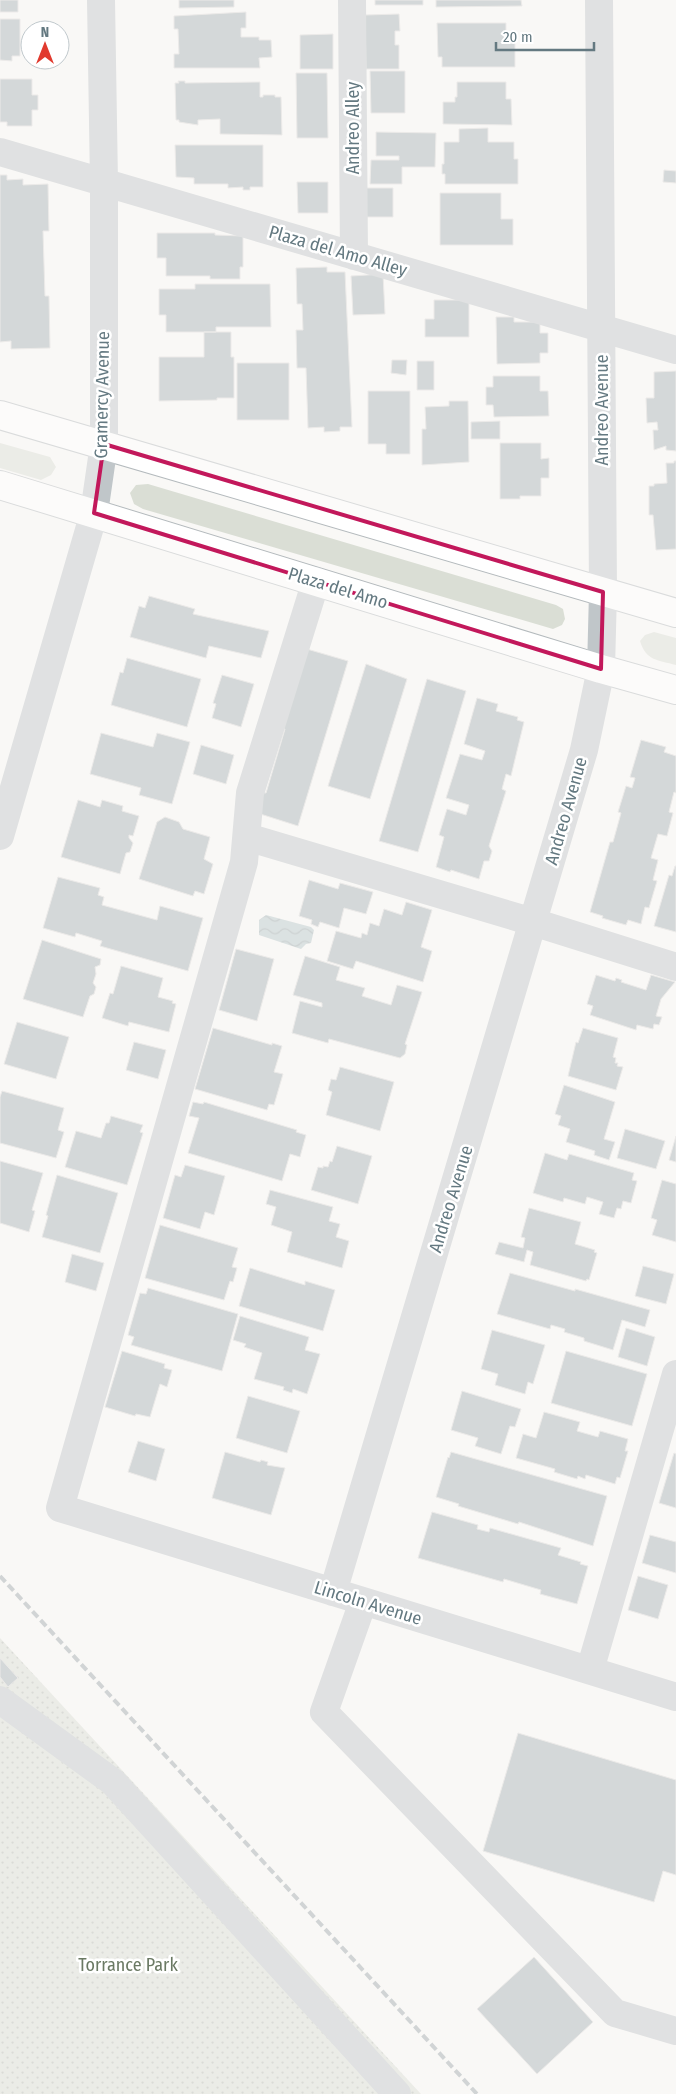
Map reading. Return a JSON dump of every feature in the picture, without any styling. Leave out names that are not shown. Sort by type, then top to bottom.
[{"type":"main road","points":[[0,415],[676,613]]},
{"type":"main road","name":"Plaza del Amo","points":[[0,485],[676,690]]},
{"type":"street","name":"Gramercy Avenue","points":[[0,836],[94,513],[104,444],[104,183],[101,0]]},
{"type":"street","name":"Andreo Alley","points":[[352,0],[354,256]]},
{"type":"street","name":"Andreo Avenue","points":[[333,1592],[584,750],[602,669],[599,0]]},
{"type":"street","name":"Plaza del Amo Alley","points":[[0,152],[676,350]]},
{"type":"street","points":[[316,581],[250,793],[247,837],[533,922],[676,967]]},
{"type":"street","name":"Lincoln Avenue","points":[[247,837],[244,862],[60,1508],[676,1697]]},
{"type":"street","points":[[590,1670],[676,1374]]},
{"type":"street","points":[[363,1602],[324,1712],[615,2013],[676,2031]]},
{"type":"street","points":[[0,1700],[114,1782],[397,2094]]},
{"type":"highlighted area","points":[[104,444],[603,592],[601,669],[94,513]]},
{"type":"green space","points":[[0,443],[50,457],[56,467],[51,475],[41,480],[0,468]]},
{"type":"green space","points":[[148,484],[556,605],[563,609],[565,619],[562,625],[553,629],[143,509],[134,504],[130,493],[136,485]]},
{"type":"green space","points":[[654,632],[676,638],[676,665],[654,659],[643,648],[640,641],[645,635]]},
{"type":"green space","name":"Torrance Park","points":[[0,1638],[421,2094],[0,2094]]},
{"type":"water","points":[[266,915],[311,927],[314,930],[311,943],[306,944],[301,949],[259,935],[259,920]]},
{"type":"building","points":[[0,0],[18,0],[18,12],[0,12]]},
{"type":"building","points":[[179,0],[234,0],[234,7],[179,8]]},
{"type":"building","points":[[375,0],[423,0],[423,5],[375,5]]},
{"type":"building","points":[[436,0],[521,0],[522,6],[436,7]]},
{"type":"building","points":[[246,12],[246,28],[241,28],[241,37],[259,37],[259,40],[271,40],[272,57],[259,58],[260,68],[174,68],[174,54],[179,54],[178,29],[174,29],[174,16]]},
{"type":"building","points":[[399,14],[400,31],[395,31],[395,45],[399,45],[399,69],[366,69],[365,15]]},
{"type":"building","points":[[0,19],[20,19],[20,56],[12,56],[12,61],[0,60]]},
{"type":"building","points":[[437,23],[506,23],[506,40],[515,40],[515,67],[442,67],[442,57],[438,57]]},
{"type":"building","points":[[333,34],[333,69],[300,69],[300,35]]},
{"type":"building","points":[[370,71],[405,71],[405,113],[371,113]]},
{"type":"building","points":[[296,73],[327,73],[328,138],[297,138]]},
{"type":"building","points":[[0,79],[32,79],[32,95],[38,95],[38,110],[32,110],[32,126],[7,126],[7,122],[0,122]]},
{"type":"building","points":[[178,81],[185,81],[185,83],[260,82],[260,97],[263,97],[263,95],[275,95],[275,97],[281,97],[282,135],[220,134],[220,119],[198,120],[198,125],[179,122],[179,120],[176,120],[175,83],[179,83]]},
{"type":"building","points":[[457,82],[506,82],[506,99],[511,99],[512,125],[443,124],[443,102],[455,102]]},
{"type":"building","points":[[488,128],[488,142],[514,142],[514,159],[518,159],[518,184],[445,184],[445,174],[442,174],[444,142],[459,142],[459,129]]},
{"type":"building","points":[[376,132],[436,133],[435,167],[402,167],[402,184],[370,184],[371,160],[399,160],[399,156],[376,156]]},
{"type":"building","points":[[175,145],[263,145],[263,187],[250,187],[250,190],[243,190],[243,187],[228,188],[228,184],[194,184],[194,178],[176,177]]},
{"type":"building","points":[[664,170],[676,171],[676,183],[663,182]]},
{"type":"building","points":[[0,175],[7,175],[7,180],[23,179],[23,185],[48,184],[49,231],[43,231],[45,296],[49,296],[50,348],[11,349],[11,341],[0,342]]},
{"type":"building","points":[[297,182],[328,182],[328,213],[298,213]]},
{"type":"building","points":[[366,188],[393,188],[393,217],[366,217]]},
{"type":"building","points":[[440,193],[501,193],[501,219],[513,219],[513,245],[440,245]]},
{"type":"building","points":[[157,233],[215,233],[215,235],[243,236],[243,267],[240,267],[240,279],[210,279],[210,276],[166,276],[166,258],[157,258]]},
{"type":"building","points":[[327,267],[327,272],[345,272],[352,427],[340,427],[340,431],[324,432],[324,427],[308,428],[306,368],[297,368],[296,330],[303,330],[302,304],[297,304],[296,268]]},
{"type":"building","points":[[383,274],[385,314],[353,315],[351,276]]},
{"type":"building","points":[[195,284],[270,284],[271,327],[216,327],[216,332],[166,332],[166,315],[159,315],[159,289],[195,289]]},
{"type":"building","points":[[434,300],[469,300],[469,337],[425,337],[425,319],[434,319]]},
{"type":"building","points":[[496,317],[514,317],[514,322],[540,322],[540,333],[548,333],[548,353],[540,353],[540,363],[497,364]]},
{"type":"building","points":[[204,332],[231,332],[231,357],[234,357],[234,398],[159,401],[159,357],[204,357]]},
{"type":"building","points":[[392,360],[407,360],[406,375],[391,373]]},
{"type":"building","points":[[417,361],[434,361],[434,390],[417,390]]},
{"type":"building","points":[[237,363],[289,363],[289,420],[237,420]]},
{"type":"building","points":[[676,371],[676,451],[666,450],[666,446],[654,450],[653,430],[658,430],[657,422],[647,423],[646,398],[654,398],[654,372]]},
{"type":"building","points":[[493,376],[540,376],[540,391],[548,391],[549,416],[494,417],[493,405],[486,405],[486,387],[493,387]]},
{"type":"building","points":[[368,391],[410,391],[410,454],[386,454],[386,444],[368,444]]},
{"type":"building","points":[[449,401],[468,401],[469,462],[422,465],[422,429],[426,429],[425,407],[449,406]]},
{"type":"building","points":[[500,421],[500,439],[471,439],[471,422]]},
{"type":"building","points":[[500,443],[541,443],[541,459],[549,458],[549,478],[541,478],[541,496],[520,496],[520,499],[500,499]]},
{"type":"building","points":[[676,461],[676,549],[656,550],[653,515],[649,515],[649,486],[667,483],[666,463],[674,463]]},
{"type":"building","points":[[149,596],[195,609],[193,614],[269,631],[261,658],[209,646],[206,658],[130,637],[139,606],[145,608]]},
{"type":"building","points":[[300,647],[348,661],[298,826],[254,812],[260,792],[266,793],[285,729],[279,727]]},
{"type":"building","points":[[127,658],[201,679],[187,727],[111,705],[120,672],[123,673]]},
{"type":"building","points":[[366,664],[407,679],[370,799],[328,786]]},
{"type":"building","points":[[222,675],[254,684],[241,727],[212,718],[216,704],[213,703]]},
{"type":"building","points":[[427,679],[466,691],[418,852],[379,841]]},
{"type":"building","points":[[477,698],[498,704],[496,711],[518,717],[517,720],[524,722],[511,776],[506,774],[502,789],[506,791],[489,846],[492,851],[489,861],[484,861],[479,879],[436,867],[444,837],[439,835],[447,809],[466,815],[469,805],[446,798],[460,754],[482,760],[485,751],[464,744]]},
{"type":"building","points":[[101,733],[153,747],[157,733],[190,742],[172,804],[139,795],[141,788],[90,774]]},
{"type":"building","points":[[641,740],[666,747],[664,752],[676,756],[676,793],[674,792],[669,812],[673,813],[667,836],[658,834],[651,858],[658,860],[653,880],[657,881],[649,908],[645,907],[641,924],[628,920],[626,925],[602,918],[603,916],[590,912],[610,842],[613,842],[621,813],[618,812],[626,786],[632,788],[635,778],[630,777]]},
{"type":"building","points":[[201,745],[234,755],[226,784],[193,774]]},
{"type":"building","points":[[78,800],[100,807],[102,800],[123,806],[122,811],[139,816],[133,836],[129,835],[133,843],[130,852],[126,853],[120,874],[61,857]]},
{"type":"building","points":[[165,817],[179,822],[183,829],[210,837],[204,859],[213,864],[204,894],[195,891],[193,896],[139,879],[157,822]]},
{"type":"building","points":[[675,866],[676,932],[654,926],[669,875],[672,876]]},
{"type":"building","points":[[58,877],[100,888],[98,895],[104,897],[102,905],[157,920],[160,906],[203,918],[188,971],[100,946],[102,941],[76,933],[75,937],[43,928]]},
{"type":"building","points":[[309,880],[338,889],[340,883],[373,892],[366,914],[344,908],[339,928],[320,922],[318,927],[311,924],[312,920],[299,916]]},
{"type":"building","points":[[406,902],[432,910],[421,947],[432,951],[423,982],[356,961],[353,969],[327,961],[336,931],[361,938],[362,933],[367,935],[370,923],[379,926],[384,909],[402,915]]},
{"type":"building","points":[[42,940],[101,959],[100,965],[95,967],[96,974],[93,983],[96,987],[94,994],[90,996],[83,1017],[23,999]]},
{"type":"building","points":[[236,949],[274,959],[257,1021],[219,1010]]},
{"type":"building","points":[[305,956],[340,967],[336,980],[365,988],[362,996],[391,1005],[397,985],[422,992],[405,1044],[407,1045],[405,1054],[400,1058],[329,1039],[328,1043],[292,1033],[300,1001],[322,1007],[322,1003],[293,995]]},
{"type":"building","points":[[121,966],[163,978],[158,997],[173,1001],[172,1003],[176,1004],[169,1032],[129,1022],[128,1026],[102,1018],[110,993],[113,994]]},
{"type":"building","points":[[596,975],[615,981],[616,978],[622,980],[621,982],[646,990],[651,975],[675,982],[661,999],[656,1016],[662,1017],[659,1025],[654,1024],[653,1029],[637,1025],[636,1030],[590,1015],[593,1006],[587,1004]]},
{"type":"building","points":[[17,1022],[69,1037],[56,1079],[4,1064]]},
{"type":"building","points":[[213,1028],[272,1045],[272,1043],[282,1046],[274,1072],[283,1074],[274,1105],[269,1104],[267,1110],[195,1089]]},
{"type":"building","points":[[583,1028],[618,1038],[613,1057],[616,1058],[615,1063],[618,1063],[617,1066],[623,1067],[616,1090],[568,1076],[576,1042],[578,1043]]},
{"type":"building","points":[[134,1042],[166,1050],[158,1079],[126,1070]]},
{"type":"building","points":[[340,1067],[394,1082],[380,1131],[326,1115],[332,1092],[328,1090],[331,1079],[336,1080]]},
{"type":"building","points":[[564,1085],[615,1102],[604,1139],[615,1142],[609,1160],[594,1155],[595,1151],[566,1142],[570,1129],[558,1125],[561,1116],[555,1114]]},
{"type":"building","points":[[2,1091],[64,1108],[58,1130],[64,1132],[56,1158],[0,1143],[0,1097]]},
{"type":"building","points":[[193,1102],[203,1104],[204,1102],[297,1130],[296,1132],[306,1135],[300,1157],[290,1154],[282,1181],[188,1153],[199,1118],[189,1116]]},
{"type":"building","points":[[111,1116],[143,1125],[140,1132],[143,1133],[127,1185],[65,1167],[76,1131],[101,1138],[106,1123],[109,1123]]},
{"type":"building","points":[[625,1129],[665,1141],[656,1169],[617,1158]]},
{"type":"building","points":[[676,1136],[676,1162],[669,1160]]},
{"type":"building","points":[[337,1146],[372,1156],[358,1204],[311,1190],[318,1167],[328,1167],[330,1161],[332,1162]]},
{"type":"building","points":[[545,1153],[567,1160],[569,1154],[634,1173],[632,1180],[637,1181],[631,1203],[623,1201],[621,1209],[617,1208],[614,1218],[599,1214],[603,1202],[587,1197],[585,1204],[564,1198],[563,1202],[533,1193]]},
{"type":"building","points":[[0,1161],[43,1173],[32,1210],[35,1211],[29,1232],[0,1223]]},
{"type":"building","points":[[185,1165],[225,1176],[214,1215],[205,1212],[200,1229],[163,1218],[175,1175],[181,1177]]},
{"type":"building","points":[[57,1175],[118,1193],[100,1253],[42,1237]]},
{"type":"building","points":[[662,1180],[676,1184],[676,1242],[652,1235],[657,1220],[651,1218]]},
{"type":"building","points":[[270,1190],[333,1207],[329,1221],[340,1224],[336,1237],[349,1241],[342,1268],[287,1252],[292,1232],[271,1225],[276,1207],[266,1204]]},
{"type":"building","points":[[529,1208],[581,1222],[575,1244],[595,1250],[594,1252],[597,1253],[589,1280],[587,1279],[586,1281],[530,1265],[533,1252],[527,1250],[524,1262],[495,1254],[499,1242],[523,1248],[525,1238],[521,1237]]},
{"type":"building","points":[[160,1225],[238,1248],[232,1267],[237,1268],[233,1282],[230,1281],[224,1300],[145,1278]]},
{"type":"building","points":[[72,1254],[104,1263],[96,1291],[65,1282]]},
{"type":"building","points":[[643,1266],[674,1274],[666,1304],[635,1296]]},
{"type":"building","points":[[250,1268],[305,1285],[305,1281],[335,1290],[323,1331],[239,1306]]},
{"type":"building","points":[[510,1273],[650,1310],[645,1327],[622,1320],[613,1350],[584,1341],[584,1338],[564,1332],[565,1329],[551,1325],[550,1329],[497,1314]]},
{"type":"building","points":[[148,1288],[238,1314],[222,1371],[131,1345],[134,1337],[128,1335],[140,1293],[146,1294]]},
{"type":"building","points":[[240,1316],[309,1337],[305,1350],[320,1354],[307,1394],[293,1389],[292,1393],[283,1390],[284,1387],[254,1379],[262,1353],[244,1347],[246,1344],[233,1340]]},
{"type":"building","points":[[626,1328],[655,1337],[647,1366],[618,1357]]},
{"type":"building","points":[[492,1330],[545,1345],[533,1384],[528,1382],[525,1394],[495,1385],[498,1374],[481,1369]]},
{"type":"building","points":[[122,1351],[165,1364],[164,1368],[172,1370],[167,1387],[160,1384],[150,1417],[136,1414],[135,1416],[105,1407]]},
{"type":"building","points":[[566,1351],[647,1374],[632,1426],[551,1403]]},
{"type":"building","points":[[462,1391],[521,1409],[515,1427],[510,1426],[501,1454],[475,1446],[478,1438],[451,1430]]},
{"type":"building","points":[[248,1396],[300,1411],[287,1453],[236,1438]]},
{"type":"building","points":[[544,1412],[580,1422],[577,1431],[598,1437],[600,1431],[628,1439],[625,1451],[628,1451],[620,1478],[617,1477],[615,1484],[586,1475],[585,1479],[578,1476],[577,1479],[554,1472],[555,1469],[516,1458],[523,1434],[536,1438]]},
{"type":"building","points":[[138,1441],[165,1449],[156,1481],[128,1472]]},
{"type":"building","points":[[225,1452],[260,1462],[261,1460],[268,1462],[267,1465],[285,1468],[271,1515],[212,1498]]},
{"type":"building","points":[[451,1452],[607,1496],[593,1546],[519,1522],[518,1524],[458,1506],[459,1504],[436,1497]]},
{"type":"building","points":[[674,1453],[676,1454],[676,1508],[659,1503]]},
{"type":"building","points":[[432,1512],[478,1525],[477,1529],[489,1532],[490,1528],[561,1548],[558,1555],[588,1566],[577,1604],[540,1594],[541,1590],[504,1579],[503,1582],[418,1558]]},
{"type":"building","points":[[650,1535],[676,1542],[676,1573],[642,1563]]},
{"type":"building","points":[[638,1576],[668,1585],[658,1619],[628,1610]]},
{"type":"building","points":[[0,1658],[18,1678],[8,1687],[0,1677]]},
{"type":"building","points":[[518,1733],[676,1780],[676,1875],[663,1871],[654,1902],[483,1851]]},
{"type":"building","points":[[534,1957],[593,2022],[537,2074],[477,2009]]},
{"type":"railway","points":[[0,1576],[477,2094]]}]
